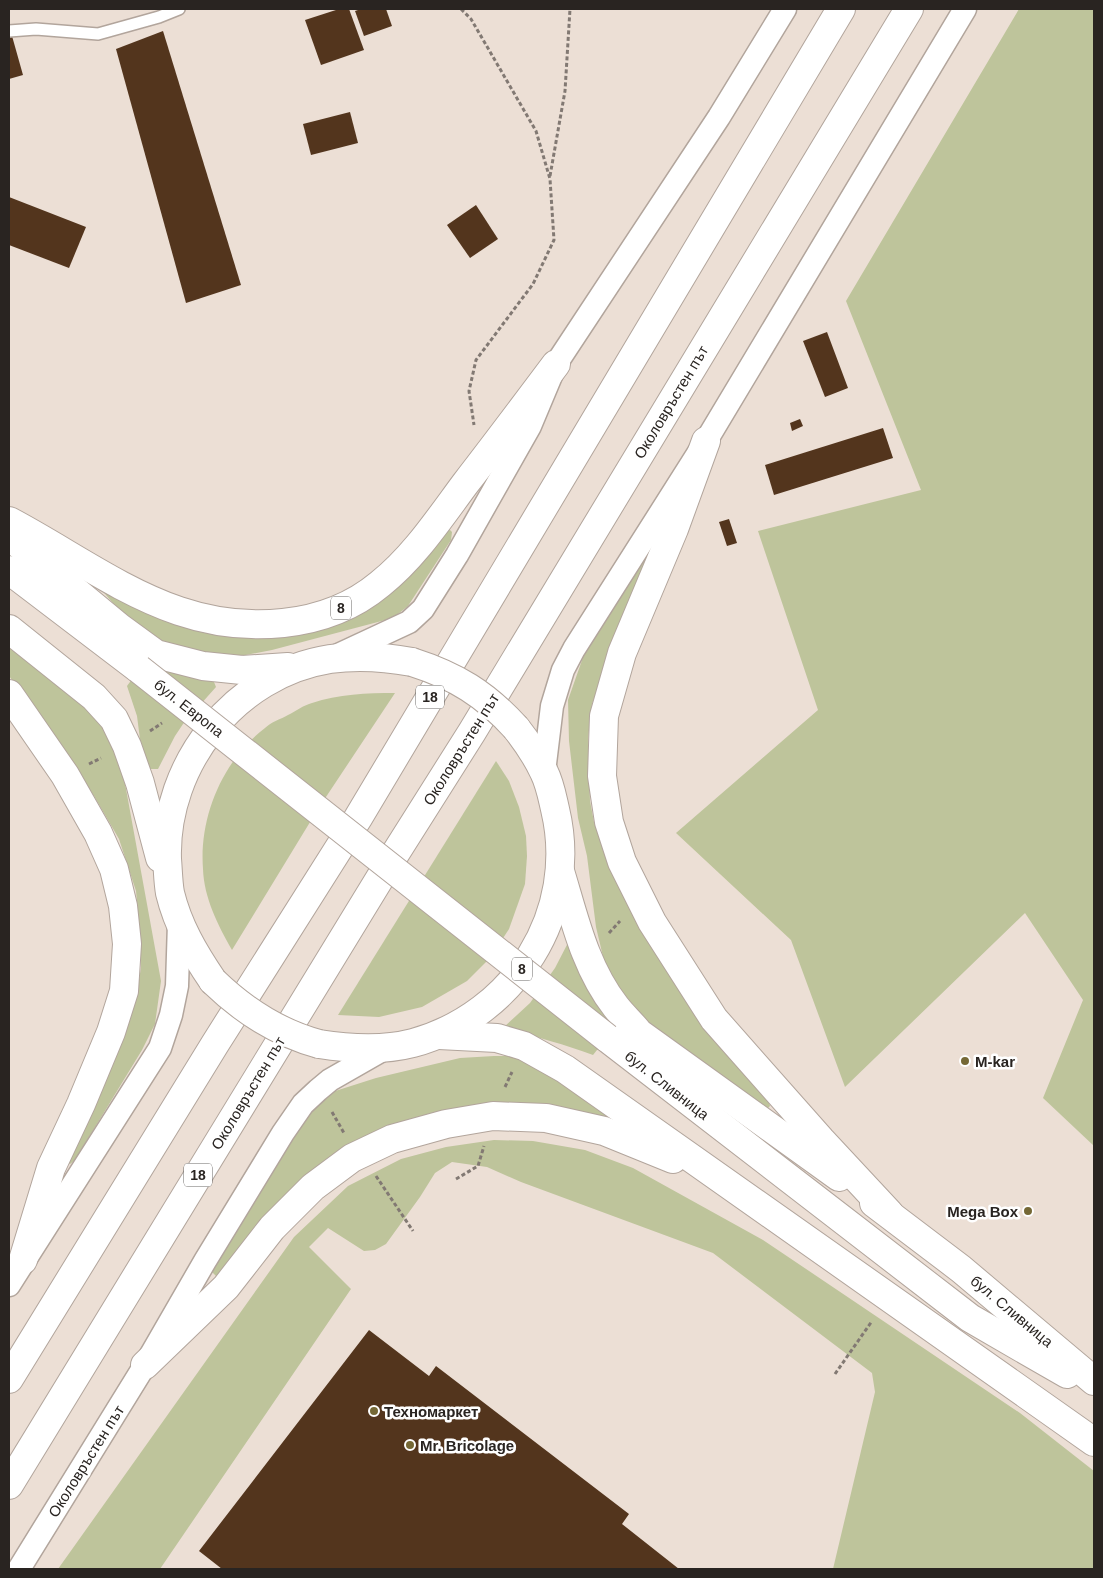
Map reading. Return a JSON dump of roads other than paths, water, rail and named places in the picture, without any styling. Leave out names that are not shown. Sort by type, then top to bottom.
[{"type":"main road","name":"18","points":[[9,1379],[215,1044],[349,833],[841,9]]},
{"type":"main road","name":"Околовръстен път","points":[[9,1486],[383,873],[472,732],[909,9]]},
{"type":"main road","name":"8","points":[[9,521],[87,567],[138,593],[178,610],[216,621],[249,625],[283,624],[315,616],[346,606],[380,585],[420,544],[556,364]]},
{"type":"main road","points":[[706,441],[674,529],[622,653],[604,716],[602,776],[609,822],[622,862],[652,922],[714,1018],[808,1126],[889,1213]]},
{"type":"main road","name":"бул. Европа","points":[[9,535],[119,627],[156,654],[203,666],[242,670],[316,662]]},
{"type":"main road","name":"бул. Европа","points":[[9,570],[140,669],[367,848]]},
{"type":"main road","name":"8","points":[[9,629],[94,696],[114,719],[127,746],[140,783],[180,923],[194,952],[213,981],[242,1007],[261,1020],[289,1034],[320,1044],[356,1049],[386,1048],[412,1043],[438,1034],[467,1020],[494,1001],[516,978],[535,951],[548,922],[556,898],[560,871],[559,823],[551,790],[544,772]]},
{"type":"main road","points":[[170,892],[167,845],[170,815],[178,786],[191,759],[207,733],[227,711],[250,692],[276,676],[316,662],[356,656],[383,657],[412,662],[449,675],[468,685],[501,711],[527,742],[544,772]]},
{"type":"main road","points":[[9,694],[64,775],[98,833],[114,869],[124,906],[127,944],[124,991],[111,1032],[51,1168],[24,1260]]},
{"type":"main road","name":"бул. Сливница","points":[[367,848],[607,1038],[970,1318],[1094,1390]]},
{"type":"main road","name":"бул. Сливница","points":[[560,871],[584,950],[598,980],[615,1006],[640,1032],[889,1213],[961,1269],[1094,1381]]},
{"type":"main road","name":"бул. Сливница","points":[[438,1034],[497,1038],[524,1046],[565,1069],[1064,1419],[1094,1442]]},
{"type":"main road","points":[[145,1365],[226,1287],[272,1228],[313,1187],[352,1158],[392,1139],[446,1124],[493,1116],[546,1118],[604,1131],[715,1175]]},
{"type":"main road","name":"бул. Сливница","points":[[970,1318],[1025,1374],[1064,1419]]},
{"type":"street","name":"8","points":[[556,364],[719,117],[784,9]]},
{"type":"street","name":"8","points":[[544,772],[552,706],[563,670],[574,649],[706,441],[964,9]]},
{"type":"street","points":[[316,662],[409,622],[423,608],[457,555],[530,426],[556,364]]},
{"type":"street","points":[[9,1285],[160,1048],[171,1015],[177,986],[180,923]]},
{"type":"street","name":"Околовръстен път","points":[[19,1569],[145,1365],[282,1133],[303,1104],[330,1080],[386,1048]]},
{"type":"lane","points":[[9,31],[36,29],[98,34],[159,17],[179,9]]},
{"type":"place","name":"M-kar","points":[[965,1061]]},
{"type":"place","name":"Mega Box","points":[[1028,1211]]},
{"type":"place","name":"Техномаркет","points":[[374,1411]]},
{"type":"place","name":"Mr. Bricolage","points":[[410,1445]]}]
